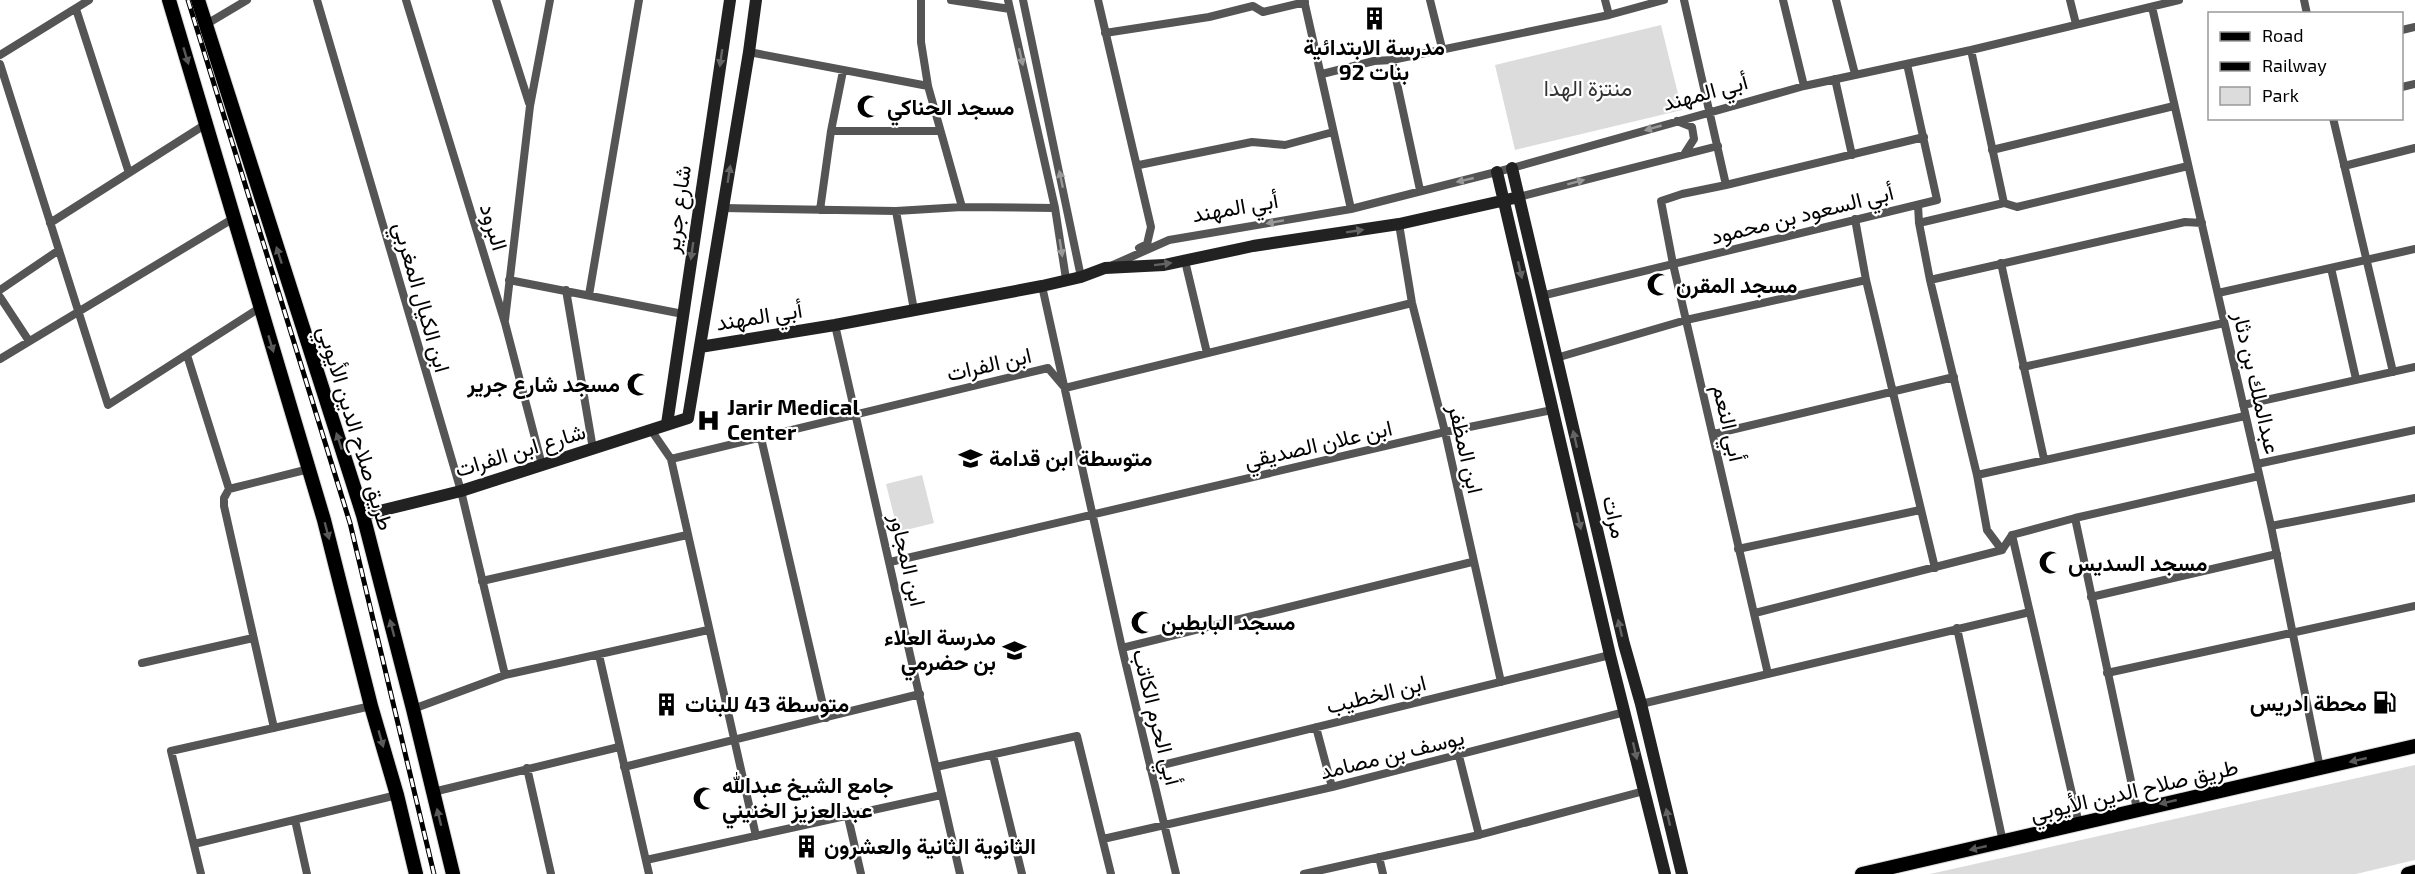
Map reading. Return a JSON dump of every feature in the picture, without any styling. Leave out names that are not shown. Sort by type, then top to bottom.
[{"type":"main road","points":[[169,0],[309,469],[371,706],[398,795],[416,874]]},
{"type":"main road","name":"طريق صلاح الدين الأيوبي","points":[[198,0],[363,515],[414,709],[453,874]]},
{"type":"main road","name":"طريق صلاح الدين الأيوبي","points":[[1862,874],[2415,746]]},
{"type":"main road","points":[[2408,874],[2415,872]]},
{"type":"street","points":[[0,55],[89,0]]},
{"type":"street","points":[[205,25],[247,0]]},
{"type":"street","name":"ابن الكيال المغربي","points":[[317,0],[461,491],[505,675]]},
{"type":"street","name":"البرود","points":[[406,0],[505,323],[542,465]]},
{"type":"street","points":[[496,0],[530,106]]},
{"type":"street","points":[[505,323],[530,106],[550,0]]},
{"type":"street","points":[[590,295],[639,0]]},
{"type":"street","name":"شارع جرير","points":[[667,424],[730,0]]},
{"type":"street","name":"شارع جرير","points":[[688,418],[756,0]]},
{"type":"street","points":[[921,0],[921,42],[928,86],[962,207]]},
{"type":"street","points":[[951,0],[1009,5],[1055,208],[1066,279]]},
{"type":"street","points":[[1023,0],[1081,277]]},
{"type":"street","points":[[1098,0],[1139,165],[1151,227],[1147,244],[1105,268]]},
{"type":"street","points":[[1430,0],[1442,48]]},
{"type":"street","points":[[1605,0],[1609,15]]},
{"type":"street","points":[[1322,74],[1374,61],[1392,60],[1609,15],[1664,0]]},
{"type":"street","points":[[1684,0],[1726,185],[1924,136]]},
{"type":"street","points":[[1783,0],[1804,86]]},
{"type":"street","points":[[1836,0],[1855,74]]},
{"type":"street","points":[[2070,0],[2076,24]]},
{"type":"street","name":"أبي المهند","points":[[700,347],[835,325],[1081,277],[1170,240],[1351,208],[1512,168],[1804,86],[1971,50],[2179,0]]},
{"type":"street","points":[[1106,33],[1209,17],[1253,6],[1263,12],[1304,1],[1351,208]]},
{"type":"street","name":"عبدالملك بن دثار","points":[[2152,6],[2271,526],[2320,768]]},
{"type":"street","points":[[76,9],[129,173]]},
{"type":"street","points":[[1971,50],[2004,203]]},
{"type":"street","points":[[749,52],[928,86]]},
{"type":"street","points":[[1392,60],[1420,190]]},
{"type":"street","points":[[0,64],[2,78],[108,405],[261,308]]},
{"type":"street","name":"أبي السعود بن محمود","points":[[1541,296],[1937,200],[1907,64]]},
{"type":"street","points":[[820,210],[831,131],[843,70]]},
{"type":"street","points":[[1835,79],[1852,155]]},
{"type":"street","points":[[1992,150],[2174,106]]},
{"type":"street","points":[[2333,120],[2393,372]]},
{"type":"street","points":[[1677,122],[1692,127],[1694,139],[1685,153]]},
{"type":"street","points":[[50,223],[206,124]]},
{"type":"street","points":[[831,131],[939,131]]},
{"type":"street","points":[[1139,165],[1252,142],[1285,145],[1333,132]]},
{"type":"street","name":"أبي المهند","points":[[1105,268],[1164,265],[1252,246],[1398,224],[1519,197],[1718,146]]},
{"type":"street","points":[[2344,166],[2415,148]]},
{"type":"street","points":[[1919,223],[2004,203],[2017,207],[2188,166]]},
{"type":"street","name":"مرات","points":[[1512,168],[1624,644],[1641,704],[1682,874]]},
{"type":"street","name":"مرات","points":[[1497,172],[1610,655],[1666,872]]},
{"type":"street","name":"أبي النعم","points":[[1726,185],[1661,201],[1673,264],[1768,674]]},
{"type":"street","points":[[1918,205],[1919,223],[1930,280],[1977,475],[1987,530],[2002,550]]},
{"type":"street","points":[[723,208],[896,211],[962,207],[1055,208]]},
{"type":"street","points":[[896,211],[914,310]]},
{"type":"street","points":[[0,359],[234,218]]},
{"type":"street","points":[[1855,219],[1866,280],[1935,568]]},
{"type":"street","points":[[1930,280],[2185,222],[2202,223]]},
{"type":"street","name":"ابن المظفر","points":[[1398,224],[1412,303],[1445,432],[1472,562],[1501,682]]},
{"type":"street","points":[[1512,236],[1516,225],[1522,225],[1527,231]]},
{"type":"street","points":[[2218,293],[2415,249]]},
{"type":"street","points":[[0,290],[59,250]]},
{"type":"street","points":[[1185,261],[1207,353]]},
{"type":"street","points":[[2001,263],[2044,459]]},
{"type":"street","points":[[2331,268],[2356,379]]},
{"type":"street","points":[[509,280],[683,314]]},
{"type":"street","points":[[1556,358],[1686,320],[1866,280]]},
{"type":"street","name":"أبي الحرم الكاتب","points":[[1042,286],[1122,648],[1176,874]]},
{"type":"street","points":[[566,290],[593,449]]},
{"type":"street","points":[[0,297],[29,341]]},
{"type":"street","points":[[1065,388],[1412,303]]},
{"type":"street","points":[[2023,367],[2224,323]]},
{"type":"street","name":"ابن المجاور","points":[[835,325],[960,874]]},
{"type":"street","points":[[187,355],[229,489],[224,498],[224,506],[274,728]]},
{"type":"street","points":[[2243,405],[2415,367]]},
{"type":"street","name":"ابن الفرات","points":[[671,459],[1048,368],[1065,388]]},
{"type":"street","points":[[1714,434],[1954,378]]},
{"type":"street","name":"ابن علان الصديقي","points":[[890,562],[1445,432],[1552,410]]},
{"type":"street","points":[[1977,475],[2246,416]]},
{"type":"street","name":"شارع ابن الفرات","points":[[363,515],[461,491],[688,418]]},
{"type":"street","points":[[651,430],[671,459],[756,836]]},
{"type":"street","points":[[2257,464],[2415,430]]},
{"type":"street","points":[[761,438],[826,718]]},
{"type":"street","points":[[229,489],[309,469]]},
{"type":"street","points":[[1755,613],[2002,550],[2012,535],[2075,518],[2259,476]]},
{"type":"street","points":[[2271,526],[2415,498]]},
{"type":"street","points":[[1738,549],[1920,510]]},
{"type":"street","points":[[2075,518],[2137,809]]},
{"type":"street","points":[[482,581],[687,535]]},
{"type":"street","points":[[2012,535],[2079,824]]},
{"type":"street","points":[[2091,597],[2277,554]]},
{"type":"street","points":[[1122,648],[1472,562]]},
{"type":"street","points":[[2107,673],[2415,606]]},
{"type":"street","points":[[1641,704],[2030,612]]},
{"type":"street","points":[[1958,628],[2003,842]]},
{"type":"street","points":[[414,709],[505,675],[708,630]]},
{"type":"street","points":[[142,663],[253,638]]},
{"type":"street","points":[[599,655],[649,874]]},
{"type":"street","name":"ابن الخطيب","points":[[1150,768],[1610,655]]},
{"type":"street","points":[[624,767],[920,694]]},
{"type":"street","points":[[201,874],[171,751],[371,706]]},
{"type":"street","name":"يوسف بن مصامد","points":[[1103,839],[1332,787],[1625,712]]},
{"type":"street","points":[[1316,727],[1332,787]]},
{"type":"street","points":[[936,767],[1077,736],[1111,874]]},
{"type":"street","points":[[433,792],[619,747]]},
{"type":"street","points":[[993,755],[1022,874]]},
{"type":"street","points":[[1458,756],[1479,835]]},
{"type":"street","points":[[527,768],[551,874]]},
{"type":"street","points":[[1304,874],[1479,835],[1644,791]]},
{"type":"street","points":[[194,844],[398,795]]},
{"type":"street","points":[[646,860],[941,795]]},
{"type":"street","points":[[848,817],[861,874]]},
{"type":"street","points":[[295,820],[307,874]]},
{"type":"street","points":[[1379,857],[1383,874]]},
{"type":"street","points":[[1677,874],[1679,861]]},
{"type":"green space","name":"منتزة الهدا","points":[[1661,25],[1682,110],[1515,150],[1495,65]]},
{"type":"green space","points":[[922,475],[934,523],[898,532],[886,484]]},
{"type":"green space","points":[[2415,765],[2415,860],[2356,874],[1930,874]]},
{"type":"railway","points":[[188,0],[350,523],[434,874]]},
{"type":"place","name":"مدرسة الابتدائية 92 بنات","points":[[1374,18]]},
{"type":"place","name":"مسجد الحناكي","points":[[869,107]]},
{"type":"place","name":"مسجد المقرن","points":[[1658,285]]},
{"type":"place","name":"مسجد شارع جرير","points":[[638,384]]},
{"type":"place","name":"Jarir Medical Center","points":[[709,420]]},
{"type":"place","name":"متوسطة ابن قدامة","points":[[971,458]]},
{"type":"place","name":"مسجد السديس","points":[[2050,563]]},
{"type":"place","name":"مسجد البابطين","points":[[1143,622]]},
{"type":"place","name":"مدرسة العلاء بن حضرمي","points":[[1014,650]]},
{"type":"place","name":"محطة ادريس","points":[[2385,703]]},
{"type":"place","name":"متوسطة 43 للبنات","points":[[667,704]]},
{"type":"place","name":"جامع الشيخ عبدالله عبدالعزيز الخنيني","points":[[704,798]]},
{"type":"place","name":"الثانوية الثانية والعشرون","points":[[806,846]]}]
